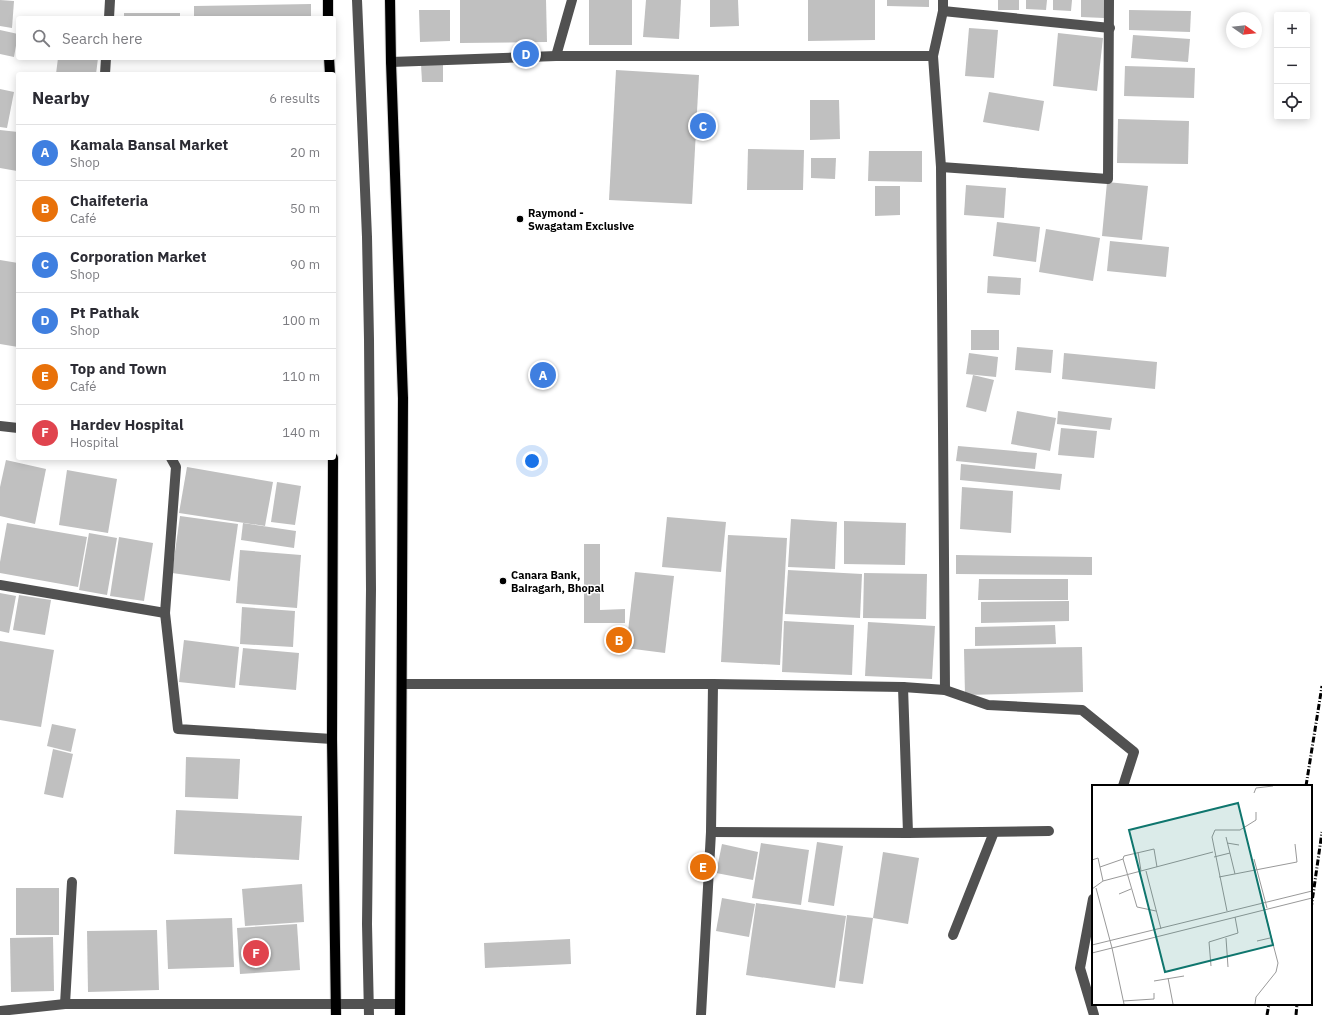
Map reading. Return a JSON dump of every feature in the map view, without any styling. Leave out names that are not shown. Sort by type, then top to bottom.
[{"type":"main road","points":[[328,0],[328,16]]},
{"type":"main road","points":[[390,0],[403,398],[400,1015]]},
{"type":"main road","points":[[329,60],[330,72]]},
{"type":"main road","points":[[333,460],[332,739],[336,1015]]},
{"type":"street","points":[[109,16],[110,0]]},
{"type":"street","points":[[357,0],[367,237],[369,354],[371,581],[367,924],[368,1015]]},
{"type":"street","points":[[556,56],[572,0]]},
{"type":"street","points":[[943,0],[943,11],[933,56],[941,167],[945,690]]},
{"type":"street","points":[[941,167],[1108,179],[1109,0]]},
{"type":"street","points":[[943,11],[1110,28]]},
{"type":"street","points":[[391,62],[556,56],[933,56]]},
{"type":"street","points":[[105,72],[106,60]]},
{"type":"street","points":[[0,426],[16,428]]},
{"type":"street","points":[[172,460],[176,467],[165,613],[178,729],[332,739]]},
{"type":"street","points":[[0,585],[165,613]]},
{"type":"street","points":[[402,684],[713,684],[903,687],[945,690],[988,705],[1082,710],[1134,752],[1123,785]]},
{"type":"street","points":[[701,1015],[711,832],[713,684]]},
{"type":"street","points":[[903,687],[908,833]]},
{"type":"street","points":[[711,832],[908,833],[1048,831]]},
{"type":"street","points":[[952,935],[994,832]]},
{"type":"street","points":[[65,1004],[72,882]]},
{"type":"street","points":[[1092,904],[1080,968],[1094,1015]]},
{"type":"street","points":[[0,1011],[65,1004],[400,1004]]},
{"type":"building","points":[[0,0],[14,1],[12,28],[0,26]]},
{"type":"building","points":[[460,0],[546,0],[547,42],[460,43]]},
{"type":"building","points":[[589,0],[632,0],[632,45],[589,45]]},
{"type":"building","points":[[646,0],[681,0],[679,39],[643,37]]},
{"type":"building","points":[[710,0],[738,0],[739,26],[710,27]]},
{"type":"building","points":[[808,0],[875,0],[875,40],[808,41]]},
{"type":"building","points":[[887,0],[929,0],[929,7],[887,6]]},
{"type":"building","points":[[998,0],[1019,0],[1019,10],[998,10]]},
{"type":"building","points":[[1026,0],[1047,0],[1046,10],[1026,9]]},
{"type":"building","points":[[1053,0],[1072,0],[1071,11],[1053,10]]},
{"type":"building","points":[[1081,0],[1105,0],[1104,18],[1081,17]]},
{"type":"building","points":[[311,4],[311,16],[194,16],[194,6]]},
{"type":"building","points":[[419,10],[450,10],[450,41],[420,42]]},
{"type":"building","points":[[1129,10],[1191,11],[1190,32],[1129,30]]},
{"type":"building","points":[[124,13],[180,13],[180,16],[124,16]]},
{"type":"building","points":[[969,28],[998,30],[994,78],[965,76]]},
{"type":"building","points":[[0,30],[16,34],[14,57],[0,54]]},
{"type":"building","points":[[1058,33],[1103,38],[1097,91],[1053,86]]},
{"type":"building","points":[[1133,35],[1190,39],[1188,62],[1131,58]]},
{"type":"building","points":[[58,60],[98,60],[96,72],[56,72]]},
{"type":"building","points":[[443,63],[443,82],[422,82],[421,64]]},
{"type":"building","points":[[1125,66],[1195,68],[1194,98],[1124,96]]},
{"type":"building","points":[[616,70],[699,75],[692,204],[609,200]]},
{"type":"building","points":[[0,89],[14,92],[7,128],[0,127]]},
{"type":"building","points":[[989,92],[1044,101],[1039,131],[983,122]]},
{"type":"building","points":[[810,100],[839,100],[840,139],[810,140]]},
{"type":"building","points":[[1118,119],[1189,121],[1188,164],[1117,163]]},
{"type":"building","points":[[0,130],[16,132],[16,171],[0,168]]},
{"type":"building","points":[[748,149],[804,150],[803,190],[747,190]]},
{"type":"building","points":[[869,151],[922,151],[922,182],[868,181]]},
{"type":"building","points":[[811,158],[836,158],[835,179],[811,178]]},
{"type":"building","points":[[1107,182],[1148,186],[1142,240],[1102,236]]},
{"type":"building","points":[[966,185],[1006,188],[1004,218],[964,215]]},
{"type":"building","points":[[875,186],[900,186],[900,215],[875,216]]},
{"type":"building","points":[[997,222],[1040,227],[1036,262],[993,256]]},
{"type":"building","points":[[1046,229],[1100,238],[1093,281],[1039,272]]},
{"type":"building","points":[[1110,241],[1169,247],[1166,277],[1107,271]]},
{"type":"building","points":[[0,260],[16,263],[16,347],[0,344]]},
{"type":"building","points":[[988,276],[1021,278],[1020,295],[987,293]]},
{"type":"building","points":[[971,330],[999,330],[999,350],[971,350]]},
{"type":"building","points":[[1017,347],[1053,350],[1051,373],[1015,370]]},
{"type":"building","points":[[969,353],[998,357],[996,377],[966,374]]},
{"type":"building","points":[[1064,353],[1157,362],[1155,389],[1062,379]]},
{"type":"building","points":[[973,375],[994,380],[986,412],[966,407]]},
{"type":"building","points":[[1017,411],[1056,418],[1050,451],[1011,444]]},
{"type":"building","points":[[1058,411],[1112,418],[1110,430],[1057,424]]},
{"type":"building","points":[[1061,428],[1097,431],[1094,458],[1058,455]]},
{"type":"building","points":[[958,446],[1037,453],[1035,469],[956,461]]},
{"type":"building","points":[[6,460],[46,469],[35,524],[0,516],[0,487]]},
{"type":"building","points":[[961,464],[1062,474],[1060,490],[960,480]]},
{"type":"building","points":[[187,467],[273,482],[265,526],[179,513]]},
{"type":"building","points":[[67,470],[117,479],[108,533],[59,525]]},
{"type":"building","points":[[277,482],[301,486],[295,525],[271,522]]},
{"type":"building","points":[[962,487],[1013,491],[1011,533],[960,529]]},
{"type":"building","points":[[180,516],[238,524],[230,581],[172,573]]},
{"type":"building","points":[[667,517],[726,522],[721,572],[662,567]]},
{"type":"building","points":[[791,519],[837,522],[835,569],[788,567]]},
{"type":"building","points":[[844,521],[906,523],[905,565],[844,564]]},
{"type":"building","points":[[7,523],[87,537],[78,587],[0,573],[0,562]]},
{"type":"building","points":[[243,523],[296,531],[294,548],[241,540]]},
{"type":"building","points":[[89,533],[117,538],[107,595],[79,590]]},
{"type":"building","points":[[728,535],[787,538],[780,665],[721,662]]},
{"type":"building","points":[[119,537],[153,543],[144,601],[110,596]]},
{"type":"building","points":[[584,544],[600,544],[600,610],[625,609],[625,623],[584,623]]},
{"type":"building","points":[[240,550],[301,555],[297,608],[236,603]]},
{"type":"building","points":[[956,555],[1092,557],[1092,575],[956,574]]},
{"type":"building","points":[[788,570],[862,574],[860,618],[785,614]]},
{"type":"building","points":[[635,572],[674,576],[665,653],[626,648]]},
{"type":"building","points":[[864,573],[927,574],[926,619],[863,618]]},
{"type":"building","points":[[979,579],[1068,579],[1068,600],[978,600]]},
{"type":"building","points":[[0,593],[16,596],[9,633],[0,631]]},
{"type":"building","points":[[19,595],[51,600],[45,635],[13,630]]},
{"type":"building","points":[[1069,601],[1069,621],[981,623],[981,602]]},
{"type":"building","points":[[242,607],[295,611],[293,647],[240,644]]},
{"type":"building","points":[[784,621],[854,625],[852,675],[782,672]]},
{"type":"building","points":[[868,622],[935,626],[932,679],[865,676]]},
{"type":"building","points":[[1055,625],[1056,644],[975,646],[975,627]]},
{"type":"building","points":[[184,640],[239,647],[235,688],[179,682]]},
{"type":"building","points":[[0,641],[54,650],[41,727],[0,720]]},
{"type":"building","points":[[1082,647],[1083,692],[965,695],[964,649]]},
{"type":"building","points":[[243,648],[299,653],[296,690],[239,685]]},
{"type":"building","points":[[52,724],[76,729],[71,752],[47,746]]},
{"type":"building","points":[[53,749],[73,754],[63,798],[44,794]]},
{"type":"building","points":[[186,757],[240,759],[238,799],[185,797]]},
{"type":"building","points":[[176,810],[302,816],[299,860],[174,854]]},
{"type":"building","points":[[817,842],[843,846],[834,906],[808,902]]},
{"type":"building","points":[[761,843],[809,850],[801,905],[752,898]]},
{"type":"building","points":[[722,844],[758,852],[753,880],[716,873]]},
{"type":"building","points":[[883,852],[919,858],[908,924],[873,918]]},
{"type":"building","points":[[302,884],[304,922],[245,926],[242,889]]},
{"type":"building","points":[[16,888],[59,888],[59,935],[16,935]]},
{"type":"building","points":[[722,898],[755,904],[749,937],[716,931]]},
{"type":"building","points":[[756,903],[846,916],[835,988],[746,975]]},
{"type":"building","points":[[847,915],[873,918],[863,984],[839,981]]},
{"type":"building","points":[[232,918],[234,967],[168,969],[166,920]]},
{"type":"building","points":[[297,924],[300,970],[240,974],[237,928]]},
{"type":"building","points":[[157,930],[159,990],[88,992],[87,931]]},
{"type":"building","points":[[53,937],[54,991],[11,992],[10,938]]},
{"type":"building","points":[[570,939],[571,964],[485,968],[484,943]]},
{"type":"railway","points":[[1306,785],[1322,686]]},
{"type":"railway","points":[[1312,902],[1322,832]]},
{"type":"railway","points":[[1267,1015],[1269,1005]]},
{"type":"railway","points":[[1296,1015],[1297,1005]]},
{"type":"place","name":"Pt Pathak","points":[[526,54]]},
{"type":"place","name":"Corporation Market","points":[[703,126]]},
{"type":"place","name":"Raymond - Swagatam Exclusive","points":[[520,219]]},
{"type":"place","name":"Kamala Bansal Market","points":[[543,375]]},
{"type":"place","name":"Canara Bank, Bairagarh, Bhopal","points":[[503,581]]},
{"type":"place","name":"Chaifeteria","points":[[619,640]]},
{"type":"place","name":"Top and Town","points":[[703,867]]},
{"type":"place","name":"Hardev Hospital","points":[[256,953]]}]
